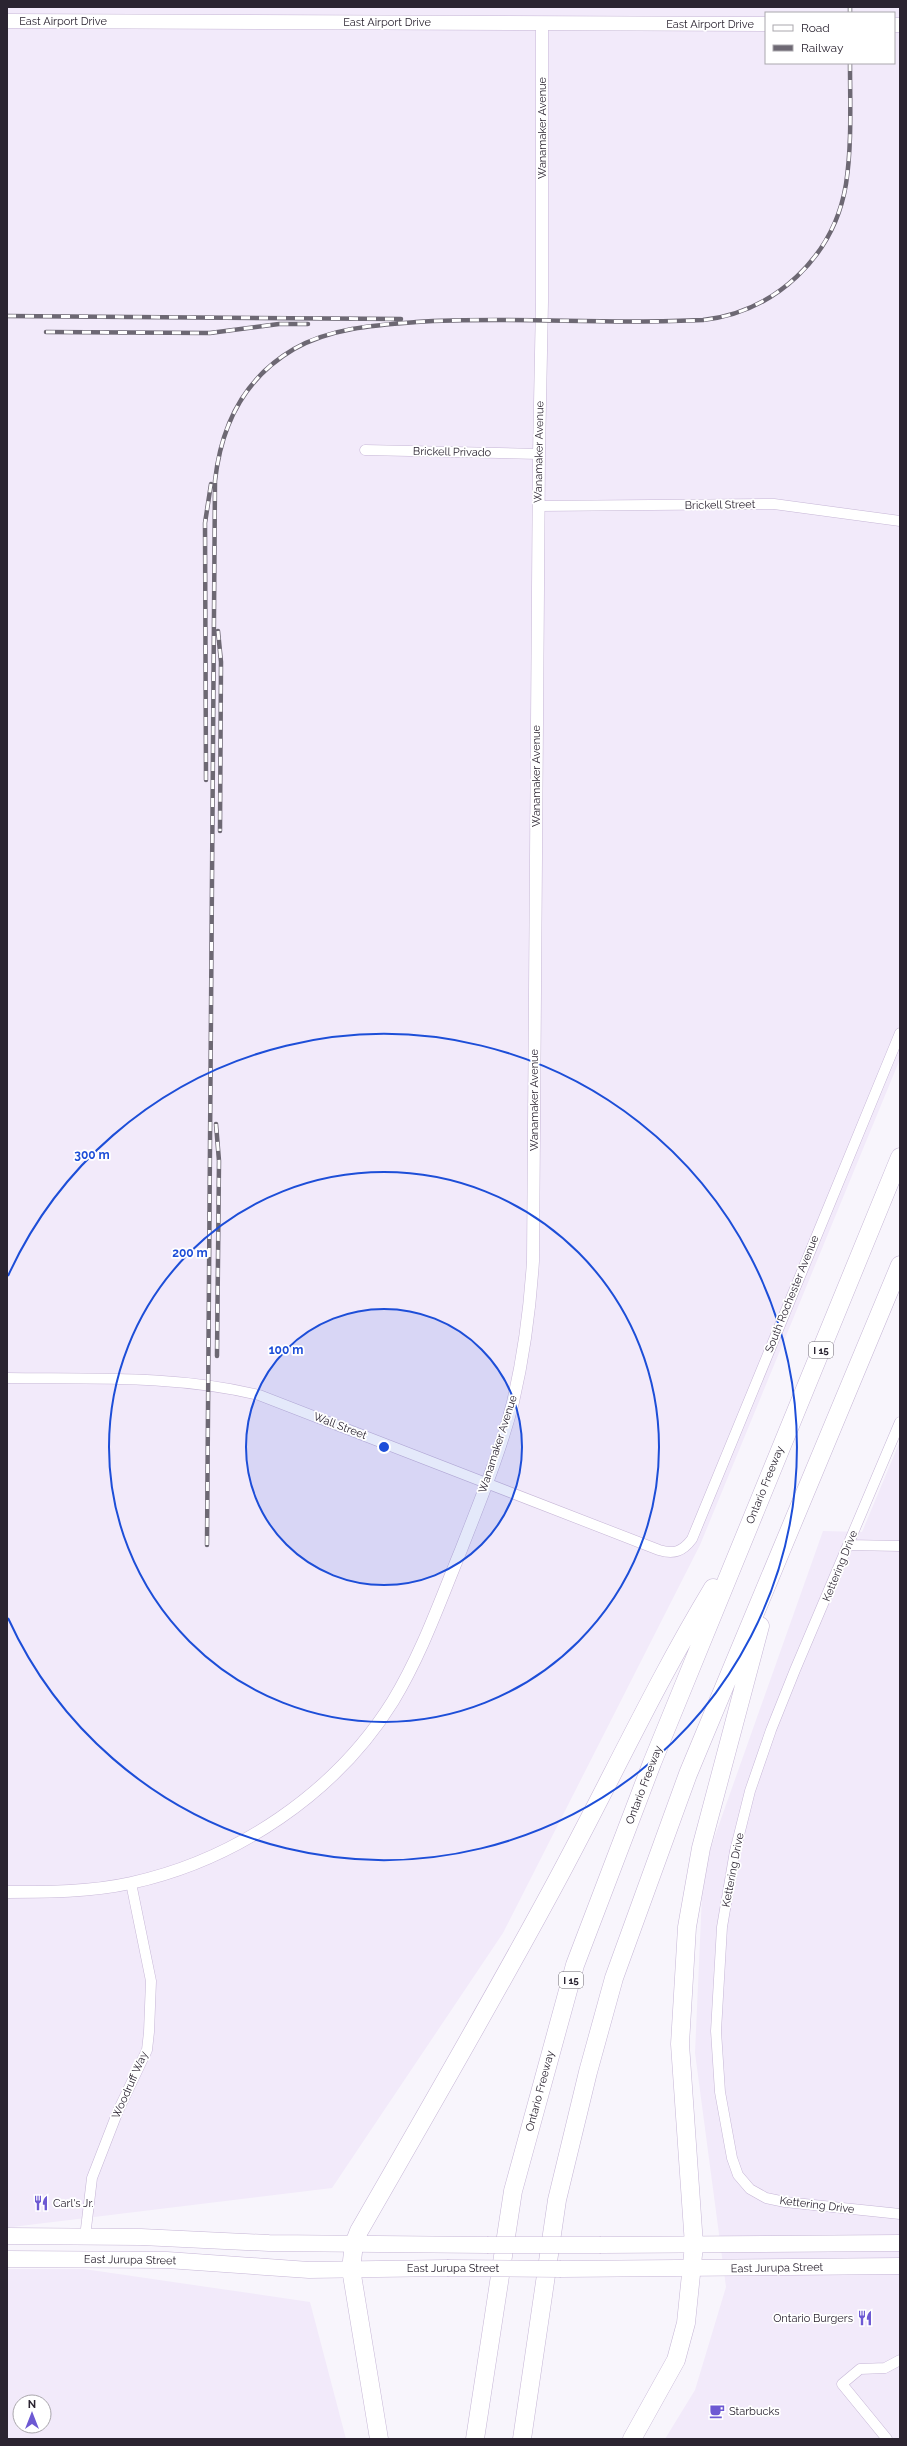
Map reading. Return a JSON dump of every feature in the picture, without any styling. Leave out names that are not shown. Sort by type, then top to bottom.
[{"type":"highway","name":"Ontario Freeway","points":[[476,2439],[513,2190],[575,1965],[652,1763],[900,1157]]},
{"type":"highway","points":[[522,2439],[557,2200],[588,2072],[614,1978],[688,1774],[900,1265]]},
{"type":"highway","points":[[379,2439],[351,2269],[354,2244],[358,2230],[474,2030],[556,1884],[687,1632],[741,1544]]},
{"type":"highway","points":[[632,2439],[676,2360],[686,2322],[693,2269],[694,2246],[680,2044],[687,1927],[703,1840],[778,1560]]},
{"type":"main road","name":"East Airport Drive","points":[[7,21],[765,24]]},
{"type":"main road","name":"East Jurupa Street","points":[[7,2236],[354,2244],[694,2246],[900,2243]]},
{"type":"main road","name":"East Jurupa Street","points":[[7,2259],[129,2259],[310,2270],[447,2268],[693,2269],[900,2266]]},
{"type":"street","name":"Wanamaker Avenue","points":[[7,1892],[89,1890],[131,1883],[188,1866],[247,1838],[305,1799],[348,1759],[392,1703],[419,1653],[487,1482],[513,1401],[526,1336],[533,1261],[538,506],[542,302],[542,22]]},
{"type":"street","name":"Brickell Privado","points":[[365,450],[539,454]]},
{"type":"street","name":"Brickell Street","points":[[538,506],[774,504],[900,521]]},
{"type":"street","name":"South Rochester Avenue","points":[[680,1551],[692,1539],[900,1033]]},
{"type":"street","name":"Wall Street","points":[[7,1378],[157,1380],[232,1388],[259,1395],[487,1482],[659,1550],[669,1553],[680,1551]]},
{"type":"street","name":"Kettering Drive","points":[[900,1422],[771,1730],[750,1791],[735,1851],[719,1962],[717,2066],[724,2119],[732,2158],[738,2175],[750,2189],[766,2198],[785,2202],[900,2214]]},
{"type":"street","points":[[848,1545],[900,1546]]},
{"type":"street","name":"Woodruff Way","points":[[85,2237],[92,2178],[118,2112],[146,2050],[149,2032],[151,1981],[131,1883]]},
{"type":"street","points":[[887,2439],[842,2384],[860,2369],[885,2368],[900,2360]]},
{"type":"shaded area","points":[[7,7],[900,7],[900,1059],[700,1545],[503,1933],[332,2188],[7,2227]]},
{"type":"shaded area","points":[[900,1441],[900,2439],[665,2439],[695,2390],[726,2287],[695,2053],[702,1895],[710,1850],[823,1531],[862,1532]]},
{"type":"shaded area","points":[[7,2269],[84,2269],[310,2302],[346,2439],[7,2439]]},
{"type":"railway","points":[[850,7],[850,12]]},
{"type":"railway","points":[[207,1545],[215,481],[218,461],[229,423],[238,405],[249,389],[261,374],[276,361],[308,342],[322,336],[338,332],[369,326],[452,320],[631,322],[703,320],[729,315],[754,306],[777,293],[797,276],[814,257],[829,235],[839,210],[846,184],[848,169],[850,64]]},
{"type":"railway","points":[[7,316],[401,319]]},
{"type":"railway","points":[[46,332],[210,333],[279,324],[308,324]]},
{"type":"railway","points":[[206,780],[205,523],[211,484]]},
{"type":"railway","points":[[218,631],[221,662],[220,831]]},
{"type":"railway","points":[[216,1124],[219,1161],[217,1356]]},
{"type":"place","name":"Carl's Jr.","points":[[41,2203]]},
{"type":"place","name":"Ontario Burgers","points":[[865,2318]]},
{"type":"place","name":"Starbucks","points":[[717,2411]]}]
